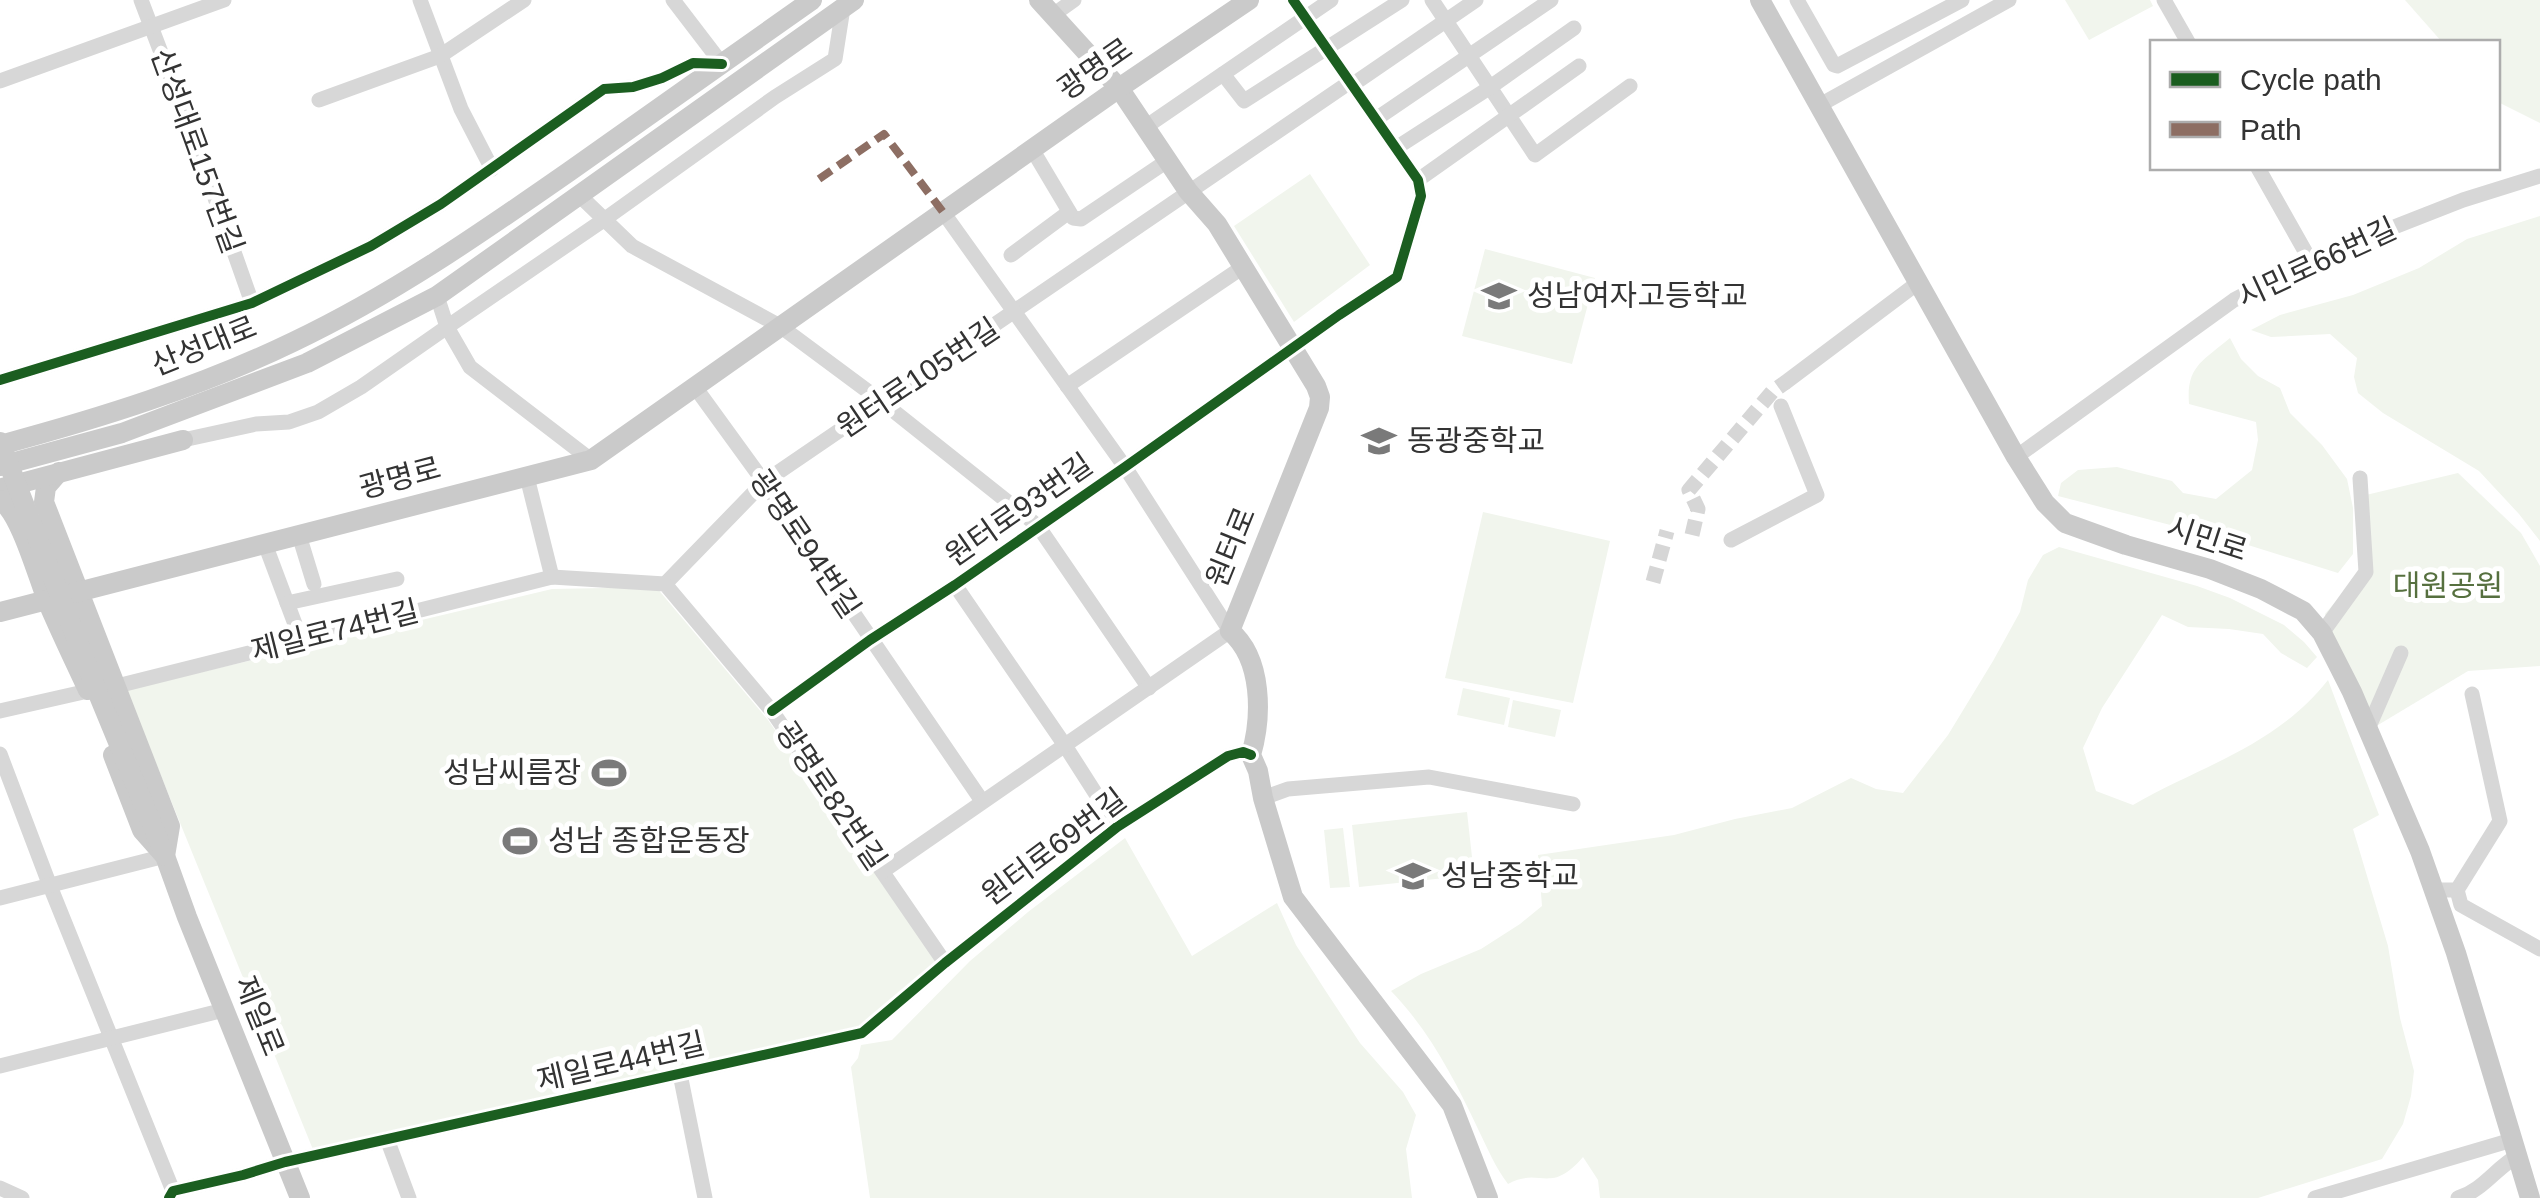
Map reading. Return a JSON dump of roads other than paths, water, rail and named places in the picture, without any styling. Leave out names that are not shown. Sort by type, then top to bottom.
[{"type":"main road","name":"산성대로","points":[[0,443],[90,420],[205,380],[308,334],[400,285],[472,240],[812,0]]},
{"type":"main road","name":"광명로","points":[[0,612],[591,460],[1249,0]]},
{"type":"main road","name":"시민로","points":[[1760,0],[2016,457],[2046,503],[2065,523],[2210,568],[2262,590],[2302,611],[2322,633],[2368,728],[2420,851],[2456,954],[2530,1198]]},
{"type":"main road","name":"산성대로","points":[[0,466],[122,433],[307,362],[436,296],[849,4]]},
{"type":"main road","name":"원터로","points":[[1046,7],[1119,88],[1188,191],[1217,224],[1316,386],[1319,408],[1230,631],[1239,638],[1256,685],[1256,735],[1250,755],[1294,897],[1452,1105],[1488,1198]]},
{"type":"main road","points":[[0,489],[182,440]]},
{"type":"main road","points":[[0,443],[165,856]]},
{"type":"main road","points":[[59,472],[46,487],[44,502],[170,826],[165,856]]},
{"type":"main road","points":[[0,500],[6,502],[16,519],[142,830],[165,856]]},
{"type":"main road","name":"제일로","points":[[165,856],[300,1198]]},
{"type":"street","name":"산성대로157번길","points":[[141,0],[252,303]]},
{"type":"street","points":[[0,82],[224,0]]},
{"type":"street","points":[[420,0],[469,126],[492,169]]},
{"type":"street","points":[[319,100],[440,56],[524,0]]},
{"type":"street","points":[[672,0],[722,64]]},
{"type":"street","points":[[1046,7],[1074,0]]},
{"type":"street","points":[[1293,0],[1418,180],[1579,66]]},
{"type":"street","points":[[1144,128],[1331,0]]},
{"type":"street","points":[[1223,74],[1244,102],[1402,0]]},
{"type":"street","points":[[1432,0],[1535,155],[1630,86]]},
{"type":"street","name":"원터로105번길","points":[[665,584],[764,482],[1188,191],[1476,0]]},
{"type":"street","points":[[1376,119],[1550,0]]},
{"type":"street","points":[[1797,0],[1837,66],[1962,0]]},
{"type":"street","points":[[1818,106],[2010,0]]},
{"type":"street","points":[[2164,0],[2187,40]]},
{"type":"street","points":[[182,440],[256,424],[289,422],[318,412],[361,387],[835,59],[849,4]]},
{"type":"street","points":[[1396,148],[1574,28]]},
{"type":"street","points":[[0,380],[252,303],[372,246],[441,204],[604,89],[633,87],[693,63],[722,64]]},
{"type":"street","points":[[1032,149],[1073,218],[1081,220],[1167,161]]},
{"type":"street","points":[[2259,170],[2310,260]]},
{"type":"street","name":"시민로66번길","points":[[2016,457],[2234,300],[2310,260],[2462,200],[2540,176]]},
{"type":"street","name":"원터로93번길","points":[[772,710],[1397,277],[1421,196],[1418,180]]},
{"type":"street","points":[[579,194],[632,246],[780,326],[882,401],[1038,526],[1149,688]]},
{"type":"street","points":[[883,871],[1230,631],[1124,468],[943,212]]},
{"type":"street","points":[[1011,254],[1069,212]]},
{"type":"street","points":[[1067,386],[1242,267]]},
{"type":"street","points":[[1786,382],[1919,282]]},
{"type":"street","points":[[436,296],[447,327],[470,367],[591,460]]},
{"type":"street","name":"광명로94번길","points":[[695,387],[982,800]]},
{"type":"street","points":[[1730,540],[1818,495],[1781,406]]},
{"type":"street","points":[[527,476],[552,577],[665,584]]},
{"type":"street","points":[[2322,633],[2366,572],[2360,478]]},
{"type":"street","points":[[300,536],[314,584]]},
{"type":"street","points":[[265,544],[301,640]]},
{"type":"street","name":"제일로74번길","points":[[117,686],[552,577]]},
{"type":"street","points":[[287,603],[397,579]]},
{"type":"street","name":"광명로82번길","points":[[665,584],[772,710],[945,962]]},
{"type":"street","name":"원터로93번길","points":[[955,586],[1117,826]]},
{"type":"street","points":[[2368,728],[2402,654]]},
{"type":"street","points":[[0,711],[88,691]]},
{"type":"street","points":[[2472,694],[2500,821],[2457,890],[2461,906],[2540,950]]},
{"type":"street","name":"원터로69번길","points":[[945,962],[1117,826],[1228,756],[1243,752],[1250,755]]},
{"type":"street","points":[[0,754],[171,1194]]},
{"type":"street","points":[[1263,798],[1288,790],[1429,778],[1573,804]]},
{"type":"street","points":[[0,898],[165,856]]},
{"type":"street","points":[[2434,890],[2457,890]]},
{"type":"street","name":"제일로44번길","points":[[171,1194],[285,1162],[862,1033],[945,962]]},
{"type":"street","points":[[0,1066],[224,1010]]},
{"type":"street","points":[[680,1074],[704,1198]]},
{"type":"street","points":[[387,1140],[409,1198]]},
{"type":"street","points":[[2316,1198],[2371,1190],[2515,1148]]},
{"type":"street","points":[[2458,1198],[2480,1188],[2515,1148]]},
{"type":"street","points":[[0,1188],[22,1198]]},
{"type":"tunnel","points":[[1692,535],[1698,509],[1689,490],[1772,392],[1786,382]]},
{"type":"tunnel","points":[[1653,582],[1667,531]]},
{"type":"place","name":"성남여자고등학교","points":[[1499,296]]},
{"type":"place","name":"동광중학교","points":[[1379,441]]},
{"type":"place","name":"성남씨름장","points":[[609,773]]},
{"type":"place","name":"성남 종합운동장","points":[[520,841]]},
{"type":"place","name":"성남중학교","points":[[1413,876]]},
{"type":"park label","name":"대원공원","points":[[2448,586]]}]
